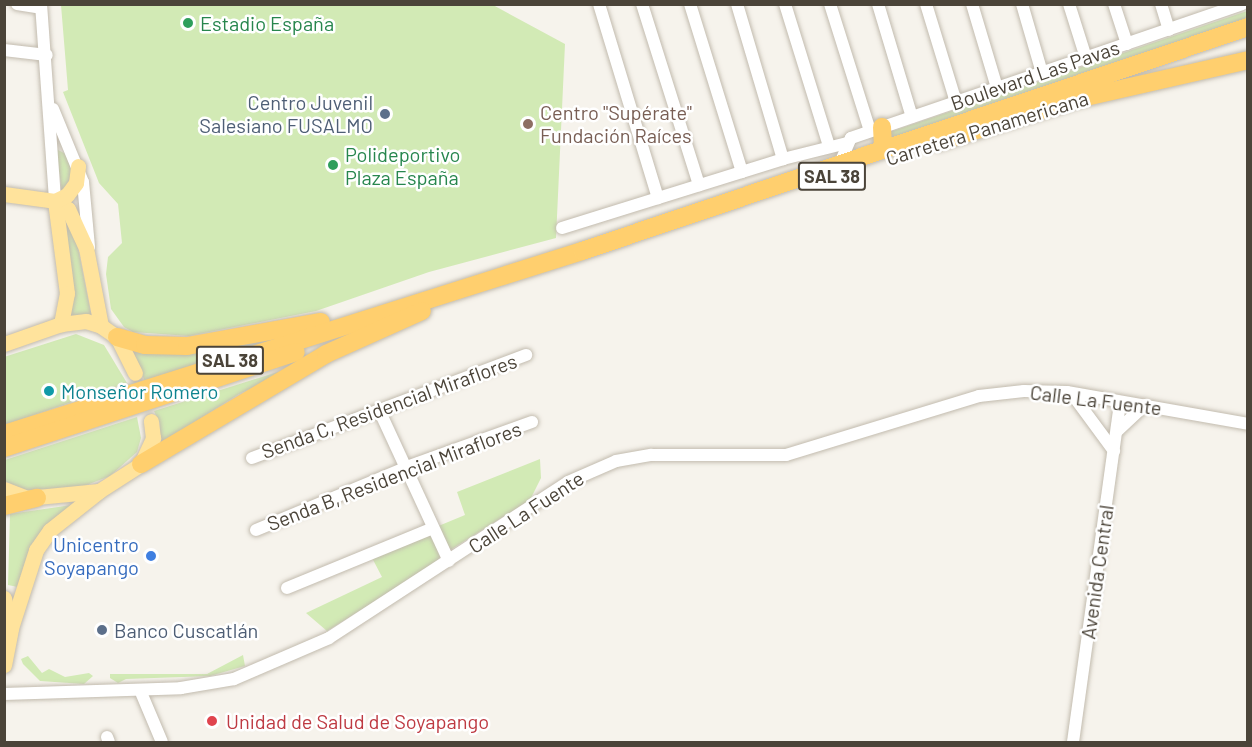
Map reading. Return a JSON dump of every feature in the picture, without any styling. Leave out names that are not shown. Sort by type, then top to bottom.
[{"type":"highway","name":"Carretera Panamericana","points":[[457,289],[720,205],[841,161],[1248,27]]},
{"type":"highway","name":"Carretera Panamericana","points":[[422,311],[1040,109],[1191,70],[1248,60]]},
{"type":"highway","points":[[876,129],[883,147]]},
{"type":"highway","points":[[117,337],[145,345],[187,346],[331,320],[457,289]]},
{"type":"highway","name":"SAL 38","points":[[4,434],[457,289]]},
{"type":"highway","points":[[141,464],[327,354],[422,311]]},
{"type":"highway","name":"SAL 38","points":[[4,448],[422,311]]},
{"type":"highway","points":[[4,506],[37,498]]},
{"type":"main road","points":[[55,201],[67,195],[76,183],[78,166]]},
{"type":"main road","points":[[4,194],[55,201],[68,209],[77,225],[90,266],[100,326]]},
{"type":"main road","points":[[55,201],[67,293],[61,324]]},
{"type":"main road","points":[[4,344],[61,324],[77,321],[100,326],[117,337],[135,372]]},
{"type":"main road","points":[[4,665],[10,628],[40,542],[99,491],[141,464],[153,438],[151,421]]},
{"type":"main road","points":[[4,489],[20,497],[37,498],[99,491]]},
{"type":"main road","points":[[4,598],[10,628]]},
{"type":"street","points":[[17,4],[41,6],[47,55],[55,201]]},
{"type":"street","points":[[599,4],[658,198]]},
{"type":"street","points":[[642,4],[699,185]]},
{"type":"street","points":[[690,4],[742,172]]},
{"type":"street","points":[[737,4],[783,159]]},
{"type":"street","points":[[785,4],[829,146]]},
{"type":"street","points":[[830,4],[876,129]]},
{"type":"street","points":[[878,4],[912,117]]},
{"type":"street","points":[[927,4],[956,102]]},
{"type":"street","points":[[972,4],[997,88]]},
{"type":"street","points":[[1022,4],[1042,73]]},
{"type":"street","points":[[1069,4],[1086,58]]},
{"type":"street","points":[[1114,4],[1126,44]]},
{"type":"street","points":[[1161,4],[1169,30]]},
{"type":"street","name":"Boulevard Las Pavas","points":[[562,228],[783,159],[847,143],[876,129],[1169,30],[1222,8],[1242,4]]},
{"type":"street","points":[[4,50],[47,55]]},
{"type":"street","points":[[49,99],[78,166],[90,266]]},
{"type":"street","points":[[841,161],[847,143]]},
{"type":"street","name":"Senda C, Residencial Miraflores","points":[[252,458],[380,412],[526,355]]},
{"type":"street","name":"Calle La Fuente","points":[[4,694],[140,690],[219,683],[280,661],[329,638],[568,482],[616,461],[651,455],[786,455],[979,396],[1024,391],[1072,394],[1248,424]]},
{"type":"street","points":[[1072,394],[1114,451]]},
{"type":"street","name":"Avenida Central","points":[[1073,742],[1120,402]]},
{"type":"street","points":[[1117,431],[1145,405]]},
{"type":"street","points":[[380,412],[449,561]]},
{"type":"street","name":"Senda B, Residencial Miraflores","points":[[256,530],[406,468],[532,422]]},
{"type":"street","points":[[287,588],[433,528]]},
{"type":"street","points":[[140,690],[162,742]]},
{"type":"green space","name":"Polideportivo Plaza España","points":[[61,5],[493,5],[565,44],[556,238],[429,272],[316,311],[189,336],[133,332],[124,327],[111,309],[106,274],[108,257],[122,243],[118,204],[99,183],[63,92],[68,90]]},
{"type":"green space","points":[[1247,11],[1247,27],[883,147],[881,135]]},
{"type":"green space","points":[[56,149],[68,155],[74,172],[62,192]]},
{"type":"green space","points":[[65,221],[75,233],[92,319],[71,320]]},
{"type":"green space","points":[[300,331],[146,383],[128,347]]},
{"type":"green space","points":[[76,334],[104,345],[127,383],[5,425],[4,357]]},
{"type":"green space","points":[[300,365],[239,394],[157,446],[160,424],[154,411]]},
{"type":"green space","points":[[137,417],[141,438],[137,452],[110,476],[84,486],[27,492],[5,481],[5,460]]},
{"type":"green space","points":[[540,459],[541,478],[530,500],[447,552],[436,527],[465,515],[457,492]]},
{"type":"green space","points":[[72,505],[31,546],[18,587],[8,585],[10,514]]},
{"type":"green space","points":[[430,530],[441,556],[434,565],[327,631],[306,613],[382,577],[370,554]]},
{"type":"green space","points":[[243,655],[245,666],[210,676],[126,679],[118,683],[110,678],[110,674],[207,674]]},
{"type":"green space","points":[[28,656],[42,673],[49,669],[65,677],[89,673],[93,676],[84,684],[40,681],[23,664],[21,659]]},
{"type":"place","name":"Estadio España","points":[[188,23]]},
{"type":"place","name":"Centro Juvenil Salesiano FUSALMO","points":[[385,114]]},
{"type":"place","name":"Centro \"Supérate\" Fundación Raíces","points":[[528,124]]},
{"type":"place","name":"Polideportivo Plaza España","points":[[333,165]]},
{"type":"place","name":"Monseñor Romero","points":[[49,391]]},
{"type":"place","name":"Unicentro Soyapango","points":[[151,556]]},
{"type":"place","name":"Banco Cuscatlán","points":[[102,630]]},
{"type":"place","name":"Unidad de Salud de Soyapango","points":[[212,721]]}]
